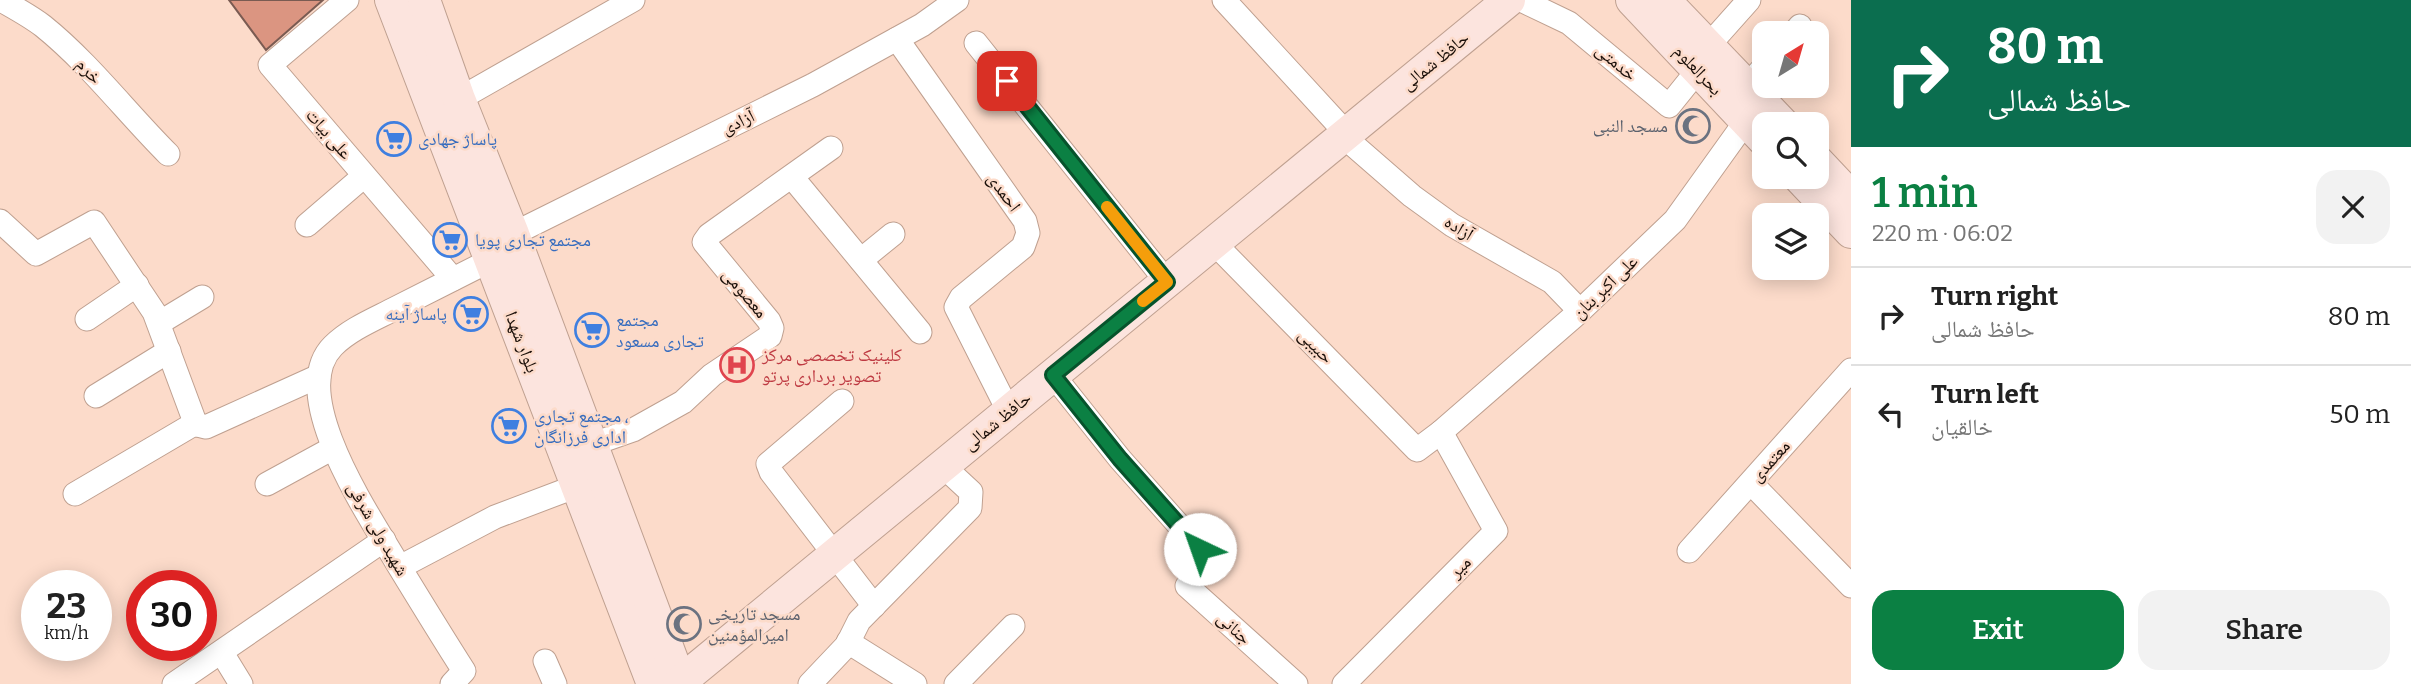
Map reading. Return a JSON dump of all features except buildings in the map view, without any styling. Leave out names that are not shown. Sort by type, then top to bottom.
[{"type":"main road","name":"بلوار شهدا","points":[[391,0],[577,486],[661,682]]},
{"type":"main road","name":"بلوار شهدا","points":[[424,0],[590,445],[661,682]]},
{"type":"main road","name":"حافظ شمالی","points":[[661,682],[834,555],[1509,0]]},
{"type":"main road","name":"بحرالعلوم","points":[[1632,0],[1703,58],[1752,75]]},
{"type":"main road","name":"بحرالعلوم","points":[[1664,0],[1752,126]]},
{"type":"main road","points":[[1829,170],[1847,184]]},
{"type":"main road","points":[[1810,189],[1851,232]]},
{"type":"street","name":"خرم","points":[[1,0],[50,33],[168,154]]},
{"type":"street","name":"علی بیات","points":[[347,0],[270,65],[453,279]]},
{"type":"street","points":[[459,99],[632,0]]},
{"type":"street","name":"آزادی","points":[[513,234],[813,85],[897,39],[957,0]]},
{"type":"street","name":"آزاده","points":[[1224,0],[1345,135],[1412,196],[1452,225],[1552,282],[1580,311]]},
{"type":"street","name":"خدمتی","points":[[1521,0],[1569,23],[1669,106],[1703,58]]},
{"type":"street","points":[[1703,58],[1749,0]]},
{"type":"street","name":"احمدی","points":[[897,39],[1025,221],[1028,233],[1023,247],[961,298],[956,307],[1009,412]]},
{"type":"street","points":[[976,43],[1167,282]]},
{"type":"street","name":"علی اکبر بنان","points":[[1417,450],[1580,311],[1675,220],[1752,133]]},
{"type":"street","name":"معصومی","points":[[590,445],[633,430],[683,402],[712,375],[770,336],[772,328],[769,321],[704,242],[709,235],[831,148]]},
{"type":"street","points":[[307,226],[364,176]]},
{"type":"street","points":[[792,177],[920,332]]},
{"type":"street","points":[[0,221],[36,254],[94,222],[154,312],[196,425]]},
{"type":"street","points":[[861,260],[893,234]]},
{"type":"street","name":"حبیبی","points":[[1214,243],[1417,450]]},
{"type":"street","points":[[75,494],[196,425],[206,427],[319,376],[324,359],[332,347],[358,328],[491,260]]},
{"type":"street","points":[[87,319],[137,285]]},
{"type":"street","points":[[159,323],[202,298]]},
{"type":"street","points":[[96,396],[169,351]]},
{"type":"street","name":"معتمدی","points":[[1689,551],[1851,370]]},
{"type":"street","name":"جنانی","points":[[1053,375],[1120,459],[1200,549],[1205,568],[1187,586],[1296,684]]},
{"type":"street","name":"شهید ولی شرفی","points":[[319,376],[318,387],[333,448],[458,678]]},
{"type":"street","points":[[842,401],[768,464],[771,472],[874,606]]},
{"type":"street","name":"میر","points":[[1344,684],[1496,531],[1441,432]]},
{"type":"street","points":[[267,484],[333,448]]},
{"type":"street","points":[[810,684],[848,642],[859,621],[970,508],[971,492],[943,466]]},
{"type":"street","points":[[1751,483],[1851,586]]},
{"type":"street","points":[[400,567],[495,517],[577,486]]},
{"type":"street","points":[[174,684],[384,540]]},
{"type":"street","points":[[957,684],[1013,626]]},
{"type":"street","points":[[848,642],[915,684]]},
{"type":"street","points":[[222,653],[242,684]]},
{"type":"street","points":[[545,661],[555,684]]},
{"type":"slow traffic","points":[[1107,207],[1167,282],[1143,301]]},
{"type":"place","name":"مسجد النبی","points":[[1693,126]]},
{"type":"place","name":"پاساژ جهادی","points":[[394,139]]},
{"type":"place","name":"مجتمع تجاری پویا","points":[[450,240]]},
{"type":"place","name":"پاساژ آینه","points":[[471,314]]},
{"type":"place","name":"مجتمع تجاری مسعود","points":[[592,330]]},
{"type":"place","name":"کلینیک تخصصی مرکز تصویر برداری پرتو","points":[[737,365]]},
{"type":"place","name":"مجتمع تجاری ، اداری فرزانگان","points":[[509,426]]},
{"type":"place","name":"مسجد تاریخی امیرالمؤمنین","points":[[684,624]]},
{"type":"route","points":[[1007,81],[1167,282],[1053,375],[1120,459],[1200,549]]}]
